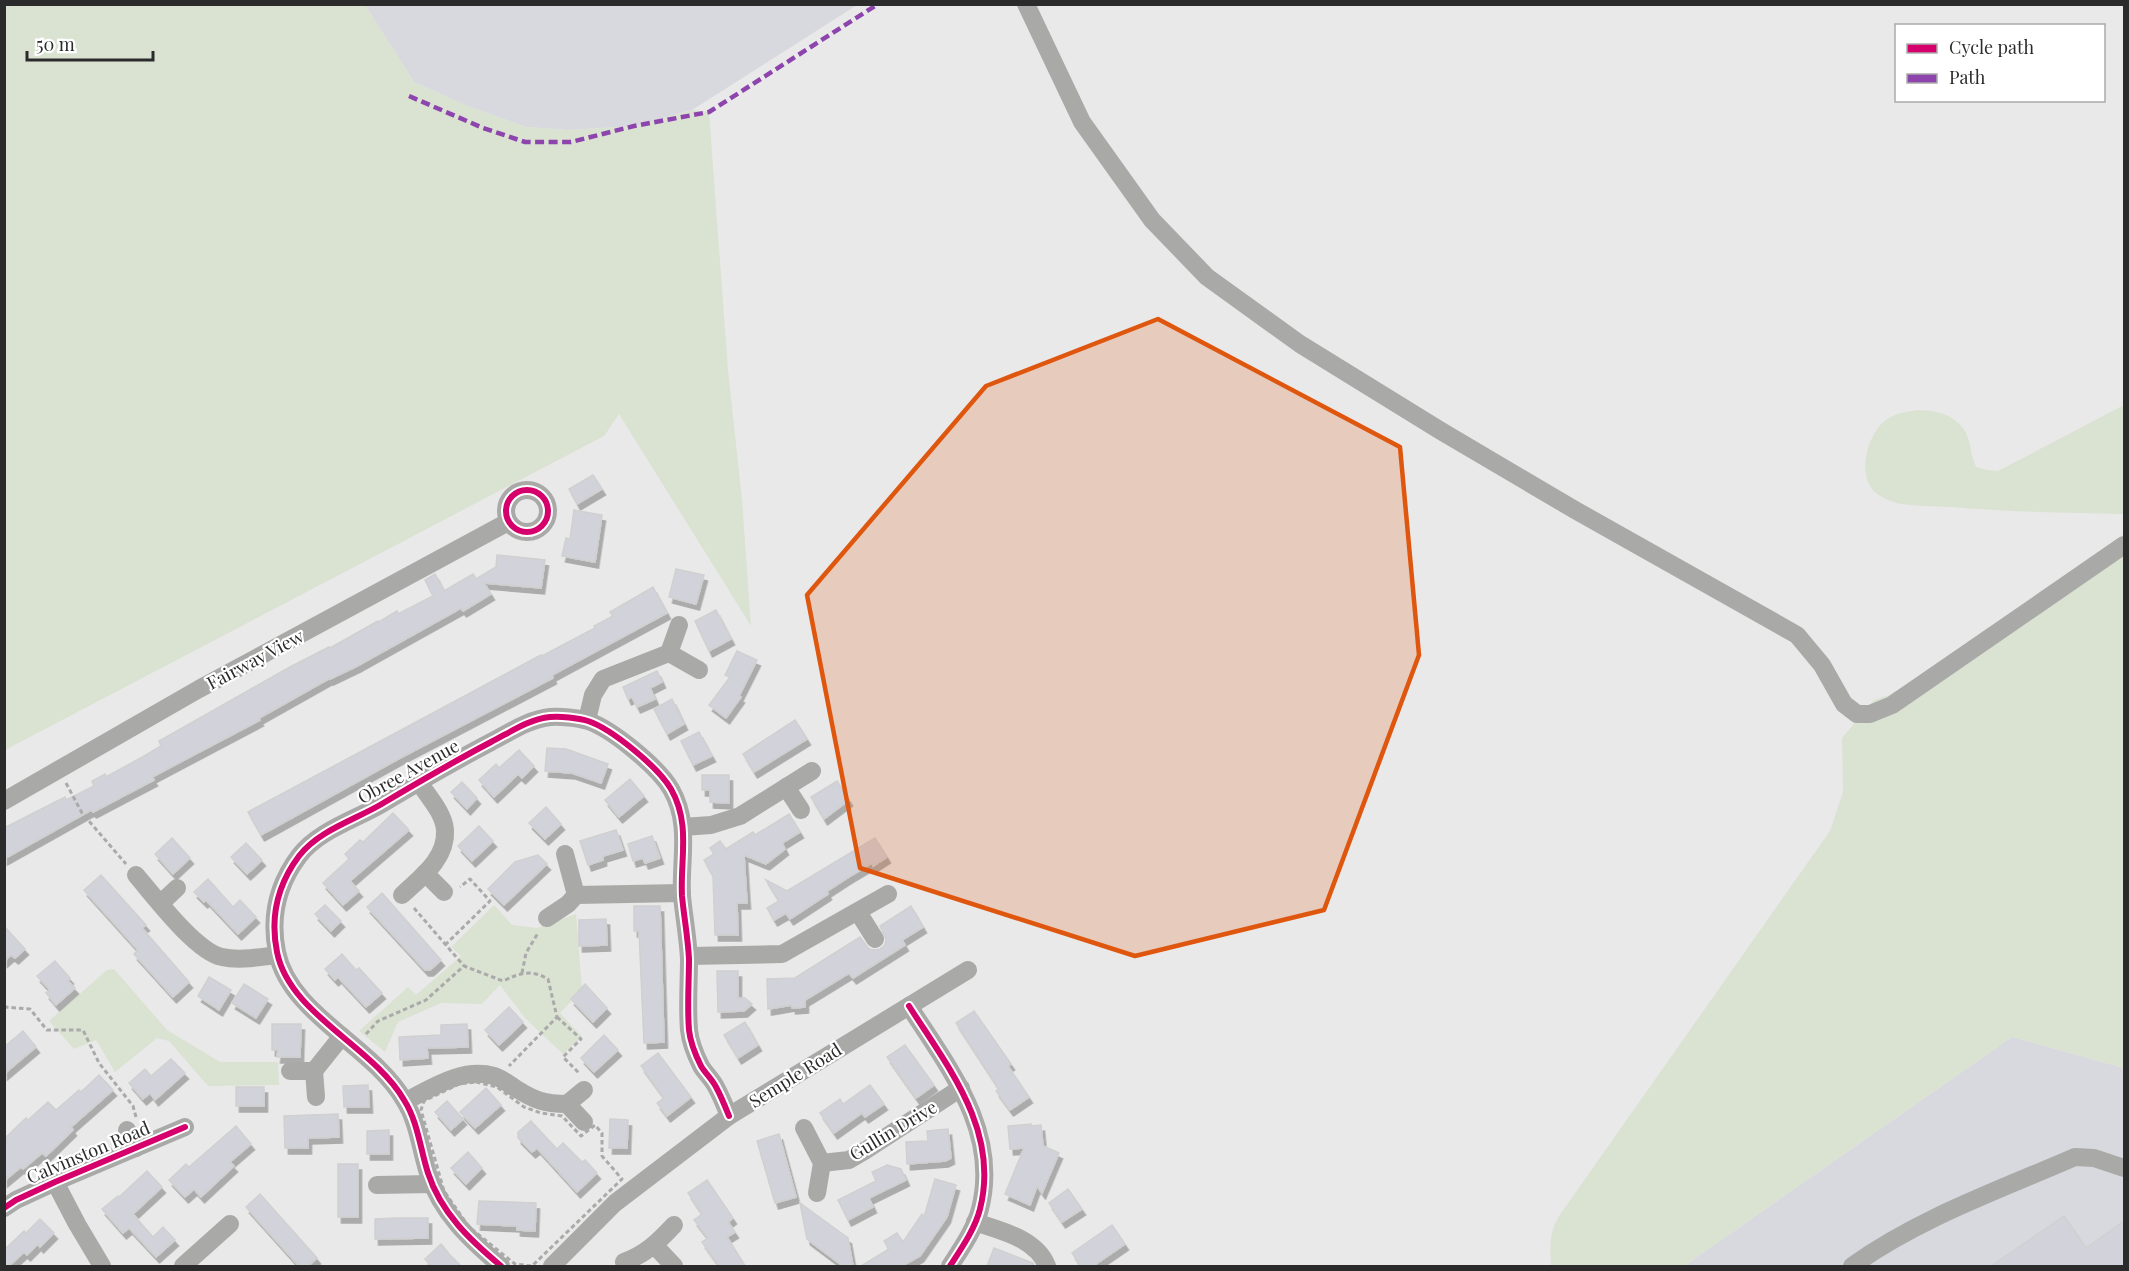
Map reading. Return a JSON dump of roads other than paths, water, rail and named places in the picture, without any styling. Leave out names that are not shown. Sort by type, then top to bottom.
[{"type":"street","points":[[1026,4],[1082,122],[1152,220],[1207,277],[1300,344],[1441,431],[1797,635],[1822,665],[1844,704],[1857,714],[1882,711],[1892,705],[2124,545]]},
{"type":"street","name":"Fairway View","points":[[4,801],[199,689],[508,522]]},
{"type":"street","points":[[587,720],[593,695],[603,679],[669,653],[680,625]]},
{"type":"street","points":[[669,653],[699,670]]},
{"type":"street","name":"Obree Avenue","points":[[501,1266],[473,1242],[444,1210],[428,1174],[406,1101],[388,1077],[305,1003],[289,984],[277,955],[274,927],[277,897],[301,853],[324,835],[418,781],[526,724],[549,717],[587,720],[609,733],[641,756],[674,795],[685,844],[682,892],[689,956],[689,1032],[701,1065],[716,1086],[729,1116]]},
{"type":"street","points":[[682,827],[711,825],[740,816],[812,771]]},
{"type":"street","name":"Obree Avenue","points":[[402,895],[436,860],[442,847],[445,830],[439,812],[418,781]]},
{"type":"street","points":[[786,787],[801,810]]},
{"type":"street","points":[[565,854],[576,895]]},
{"type":"street","points":[[425,873],[444,892]]},
{"type":"street","points":[[136,875],[195,941],[207,951],[221,957],[238,958],[277,955]]},
{"type":"street","points":[[160,903],[177,888]]},
{"type":"street","points":[[547,918],[568,904],[576,895],[682,892]]},
{"type":"street","points":[[689,956],[782,954],[888,894]]},
{"type":"street","points":[[858,912],[874,939]]},
{"type":"street","name":"Semple Road","points":[[552,1266],[615,1203],[729,1116],[968,970]]},
{"type":"street","points":[[909,1006],[961,1088],[975,1120],[982,1149],[985,1182],[980,1211],[950,1266]]},
{"type":"street","points":[[290,1071],[314,1071],[348,1041]]},
{"type":"street","points":[[314,1071],[316,1097]]},
{"type":"street","points":[[406,1101],[456,1076],[494,1076],[532,1099],[549,1104],[567,1104],[584,1122]]},
{"type":"street","points":[[567,1104],[584,1084]]},
{"type":"street","name":"Gullin Drive","points":[[822,1163],[849,1160],[961,1088]]},
{"type":"street","name":"Calvinston Road","points":[[4,1208],[55,1182],[185,1127]]},
{"type":"street","points":[[804,1128],[822,1163],[817,1193]]},
{"type":"street","name":"Calvinston Road","points":[[127,1130],[136,1148]]},
{"type":"street","points":[[1852,1266],[1894,1238],[2074,1157],[2094,1158],[2124,1168]]},
{"type":"street","points":[[55,1182],[102,1266]]},
{"type":"street","points":[[377,1185],[432,1184]]},
{"type":"street","points":[[975,1222],[1034,1246],[1047,1266]]},
{"type":"street","points":[[183,1266],[219,1246],[230,1224]]},
{"type":"street","points":[[624,1262],[640,1256],[655,1246],[674,1225]]},
{"type":"street","points":[[655,1246],[674,1266]]}]
